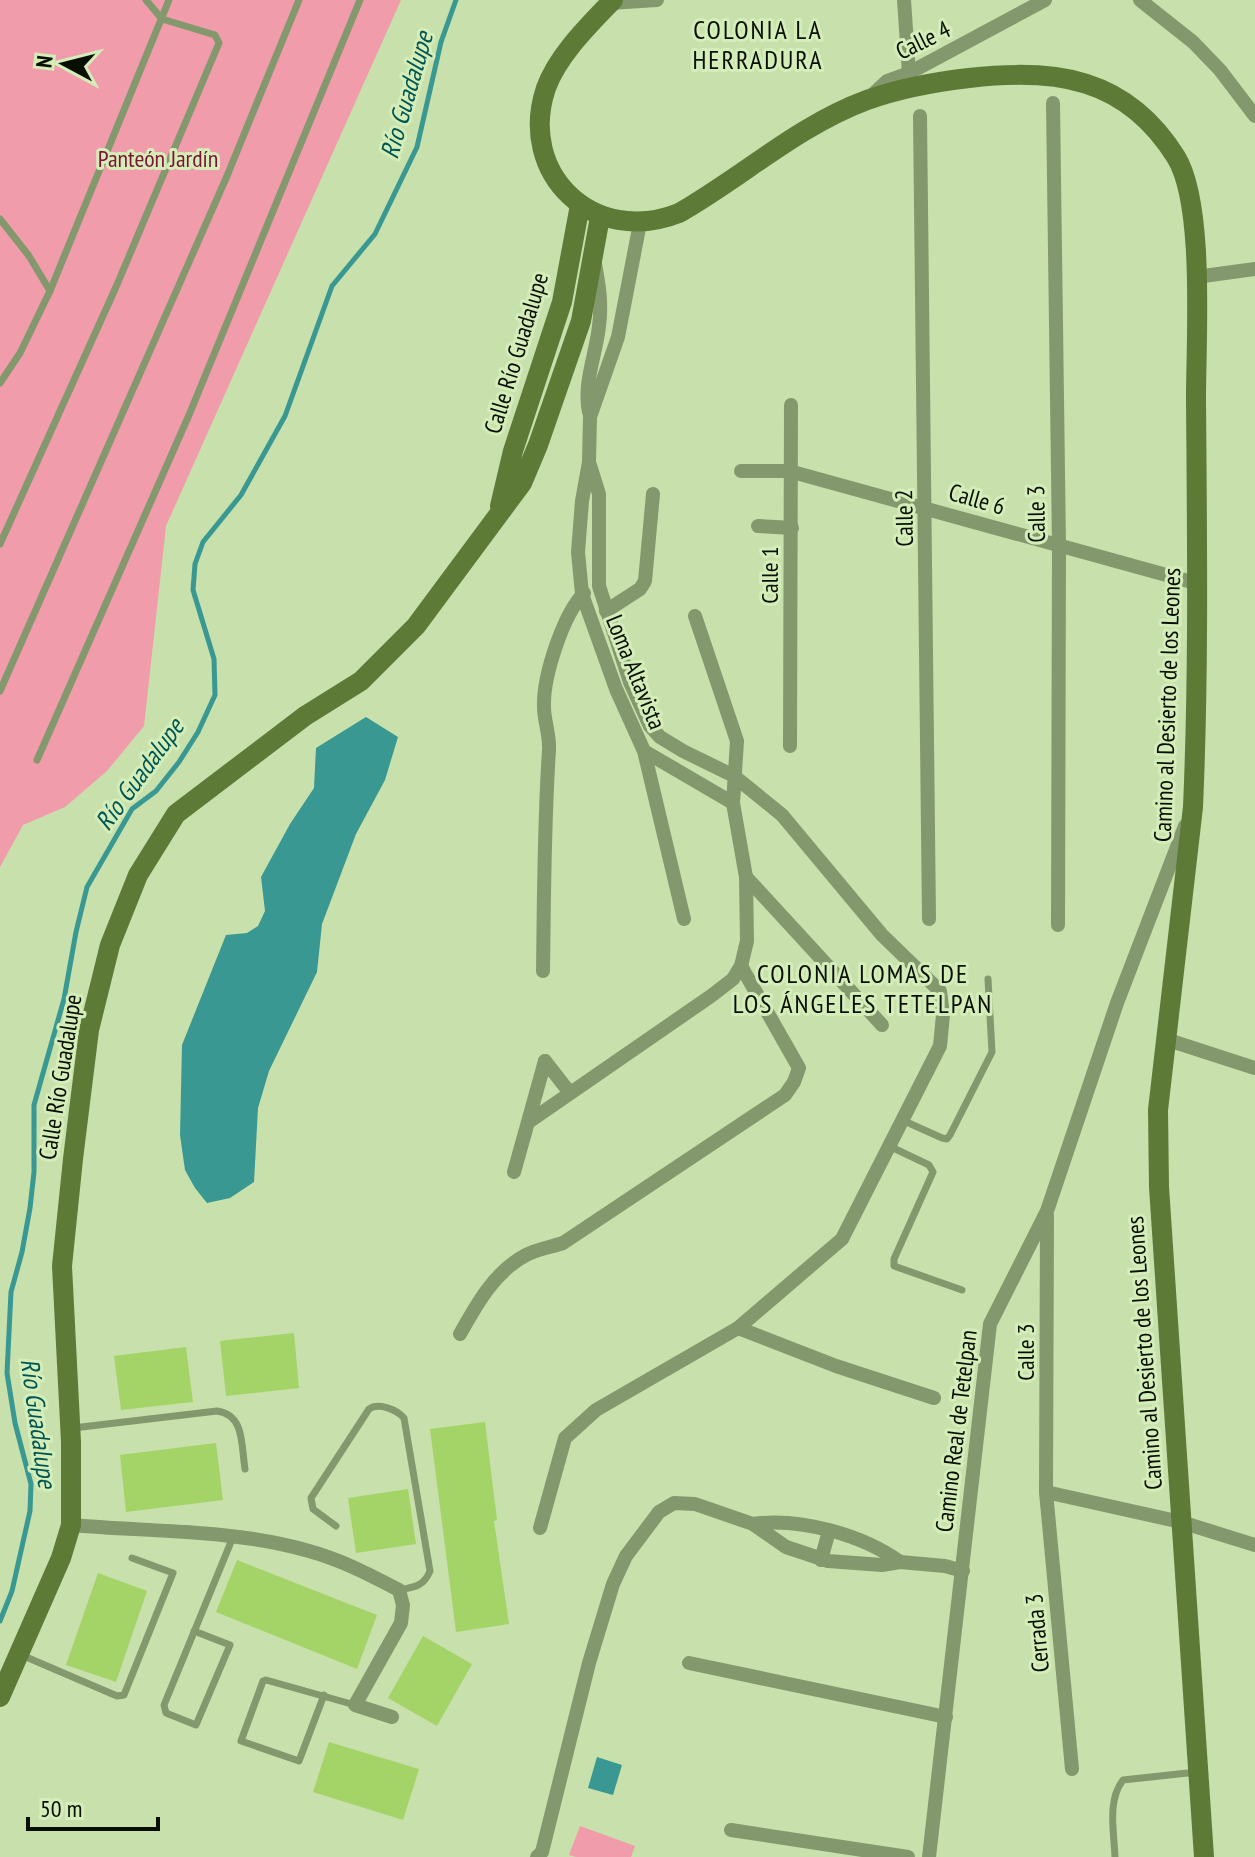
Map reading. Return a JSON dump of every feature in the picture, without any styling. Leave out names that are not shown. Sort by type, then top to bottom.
[{"type":"main road","points":[[611,1],[555,71],[546,87],[540,124],[544,150],[552,171],[580,205],[600,217],[640,223]]},
{"type":"main road","name":"Camino al Desierto de los Leones","points":[[640,223],[679,213],[826,119],[866,100],[921,84],[1020,74],[1066,77],[1095,85],[1126,101],[1156,129],[1178,160],[1190,194],[1196,277],[1199,584],[1193,807],[1158,1110],[1159,1187],[1204,1857]]},
{"type":"main road","name":"Calle Río Guadalupe","points":[[498,516],[513,451],[562,302],[580,205]]},
{"type":"main road","name":"Calle Río Guadalupe","points":[[0,1697],[61,1558],[71,1525],[62,1266],[89,1030],[110,945],[138,875],[176,814],[305,716],[361,681],[416,626],[522,483],[581,321],[600,217]]},
{"type":"street","points":[[611,1],[657,0]]},
{"type":"street","points":[[904,0],[909,73]]},
{"type":"street","name":"Calle 4","points":[[866,100],[887,81],[909,73],[1045,0]]},
{"type":"street","points":[[1140,0],[1193,42],[1220,70],[1255,116]]},
{"type":"street","name":"Calle 3","points":[[1053,103],[1059,546],[1058,925]]},
{"type":"street","name":"Calle 2","points":[[920,116],[929,919]]},
{"type":"street","name":"Loma Altavista","points":[[590,417],[618,337],[640,223]]},
{"type":"street","name":"Loma Altavista","points":[[594,257],[602,297],[586,399],[590,417],[589,462],[578,552],[582,594],[616,689],[644,751],[733,803]]},
{"type":"street","points":[[1196,277],[1255,269]]},
{"type":"street","name":"Calle 1","points":[[790,746],[791,405]]},
{"type":"street","points":[[540,1528],[565,1438],[596,1410],[738,1328],[842,1239],[940,1046],[943,1015],[940,991],[882,935],[782,815],[734,776],[683,751],[660,737],[650,726],[630,682],[599,586],[599,494],[589,462]]},
{"type":"street","name":"Calle 6","points":[[741,471],[789,471],[1199,584]]},
{"type":"street","points":[[606,611],[640,589],[645,581],[653,494]]},
{"type":"street","points":[[758,526],[792,528]]},
{"type":"street","points":[[543,971],[544,806],[549,745],[544,706],[550,665],[562,634],[582,594],[599,586]]},
{"type":"street","points":[[530,1121],[711,996],[733,979],[741,966],[747,941],[746,877],[733,803],[737,741],[695,616]]},
{"type":"street","points":[[644,751],[684,919]]},
{"type":"street","points":[[733,803],[766,802]]},
{"type":"street","name":"Camino Real de Tetelpan","points":[[929,1857],[990,1324],[1047,1211],[1117,1003],[1193,807]]},
{"type":"street","points":[[746,877],[882,1025]]},
{"type":"street","points":[[460,1334],[483,1295],[513,1264],[526,1255],[563,1243],[785,1095],[799,1068],[741,966]]},
{"type":"street","points":[[1165,1039],[1255,1068]]},
{"type":"street","points":[[514,1172],[545,1061],[570,1093]]},
{"type":"street","name":"Calle 3","points":[[1046,1492],[1047,1211]]},
{"type":"street","points":[[738,1328],[836,1366],[934,1398]]},
{"type":"street","points":[[1046,1492],[1181,1522],[1255,1545]]},
{"type":"street","name":"Cerrada 3","points":[[1046,1492],[1072,1769]]},
{"type":"street","points":[[537,1857],[542,1852],[589,1663],[613,1584],[626,1556],[659,1512],[674,1503],[695,1504],[753,1524],[786,1547],[821,1560],[882,1565],[900,1562],[945,1566],[963,1571]]},
{"type":"street","points":[[753,1524],[792,1521],[888,1553],[900,1562]]},
{"type":"street","points":[[71,1525],[264,1540],[351,1565],[399,1590],[403,1605],[401,1623],[355,1705],[392,1717]]},
{"type":"street","points":[[821,1560],[829,1531]]},
{"type":"street","points":[[689,1663],[946,1717]]},
{"type":"street","points":[[731,1830],[908,1857]]},
{"type":"lane","points":[[0,544],[116,287],[219,43],[215,35],[162,19],[146,0]]},
{"type":"lane","points":[[0,383],[20,353],[50,291],[169,0]]},
{"type":"lane","points":[[0,691],[221,191],[299,0]]},
{"type":"lane","points":[[37,760],[189,415],[360,0]]},
{"type":"lane","points":[[0,219],[29,256],[50,291]]},
{"type":"lane","points":[[902,1120],[942,1138],[947,1139],[950,1135],[992,1052],[988,979]]},
{"type":"lane","points":[[889,1146],[929,1165],[933,1172],[894,1259],[894,1266],[962,1290]]},
{"type":"lane","points":[[336,1526],[313,1509],[311,1498],[369,1409],[379,1406],[399,1413],[404,1418],[430,1571],[420,1586],[399,1590]]},
{"type":"lane","points":[[70,1428],[228,1412],[237,1420],[245,1469]]},
{"type":"lane","points":[[194,1631],[230,1645],[196,1725],[163,1710],[194,1631],[233,1537]]},
{"type":"lane","points":[[18,1654],[117,1696],[124,1695],[173,1573],[132,1558]]},
{"type":"lane","points":[[324,1695],[299,1761],[241,1741],[263,1681],[269,1680],[324,1695],[355,1705]]},
{"type":"lane","points":[[1115,1857],[1113,1806],[1116,1790],[1123,1780],[1198,1771]]},
{"type":"green space","name":"Panteón Jardín","points":[[0,0],[401,0],[166,526],[144,726],[107,771],[65,807],[23,825],[0,867]]},
{"type":"green space","points":[[580,1826],[635,1846],[631,1857],[569,1855]]},
{"type":"water","points":[[366,717],[398,737],[385,780],[356,834],[322,924],[317,972],[269,1071],[258,1108],[254,1182],[230,1198],[207,1203],[185,1170],[180,1135],[182,1045],[226,935],[247,933],[258,926],[265,911],[261,877],[314,788],[316,748]]},
{"type":"water","points":[[597,1757],[622,1765],[613,1795],[588,1788]]},
{"type":"building","points":[[294,1333],[299,1388],[226,1396],[220,1341]]},
{"type":"building","points":[[186,1347],[193,1402],[121,1410],[114,1356]]},
{"type":"building","points":[[485,1422],[497,1520],[494,1521],[509,1624],[456,1632],[430,1429]]},
{"type":"building","points":[[216,1443],[223,1500],[126,1512],[120,1455]]},
{"type":"building","points":[[408,1489],[416,1544],[356,1553],[348,1498]]},
{"type":"building","points":[[237,1560],[377,1615],[357,1669],[216,1612]]},
{"type":"building","points":[[98,1573],[147,1591],[116,1682],[66,1665]]},
{"type":"building","points":[[423,1636],[472,1664],[437,1726],[388,1698]]},
{"type":"building","points":[[329,1742],[419,1769],[403,1820],[313,1792]]},
{"type":"waterway","name":"Río Guadalupe","points":[[0,1621],[12,1591],[30,1511],[31,1484],[15,1423],[7,1373],[11,1292],[30,1208],[34,1172],[34,1105],[64,999],[87,887],[132,809],[156,791],[179,762],[198,732],[215,695],[214,659],[193,590],[195,564],[203,542],[241,495],[285,416],[332,286],[375,234],[417,147],[441,42],[456,0]]},
{"type":"district","name":"COLONIA LA HERRADURA","points":[[758,44]]},
{"type":"district","name":"COLONIA LOMAS DE LOS ÁNGELES TETELPAN","points":[[863,988]]}]
